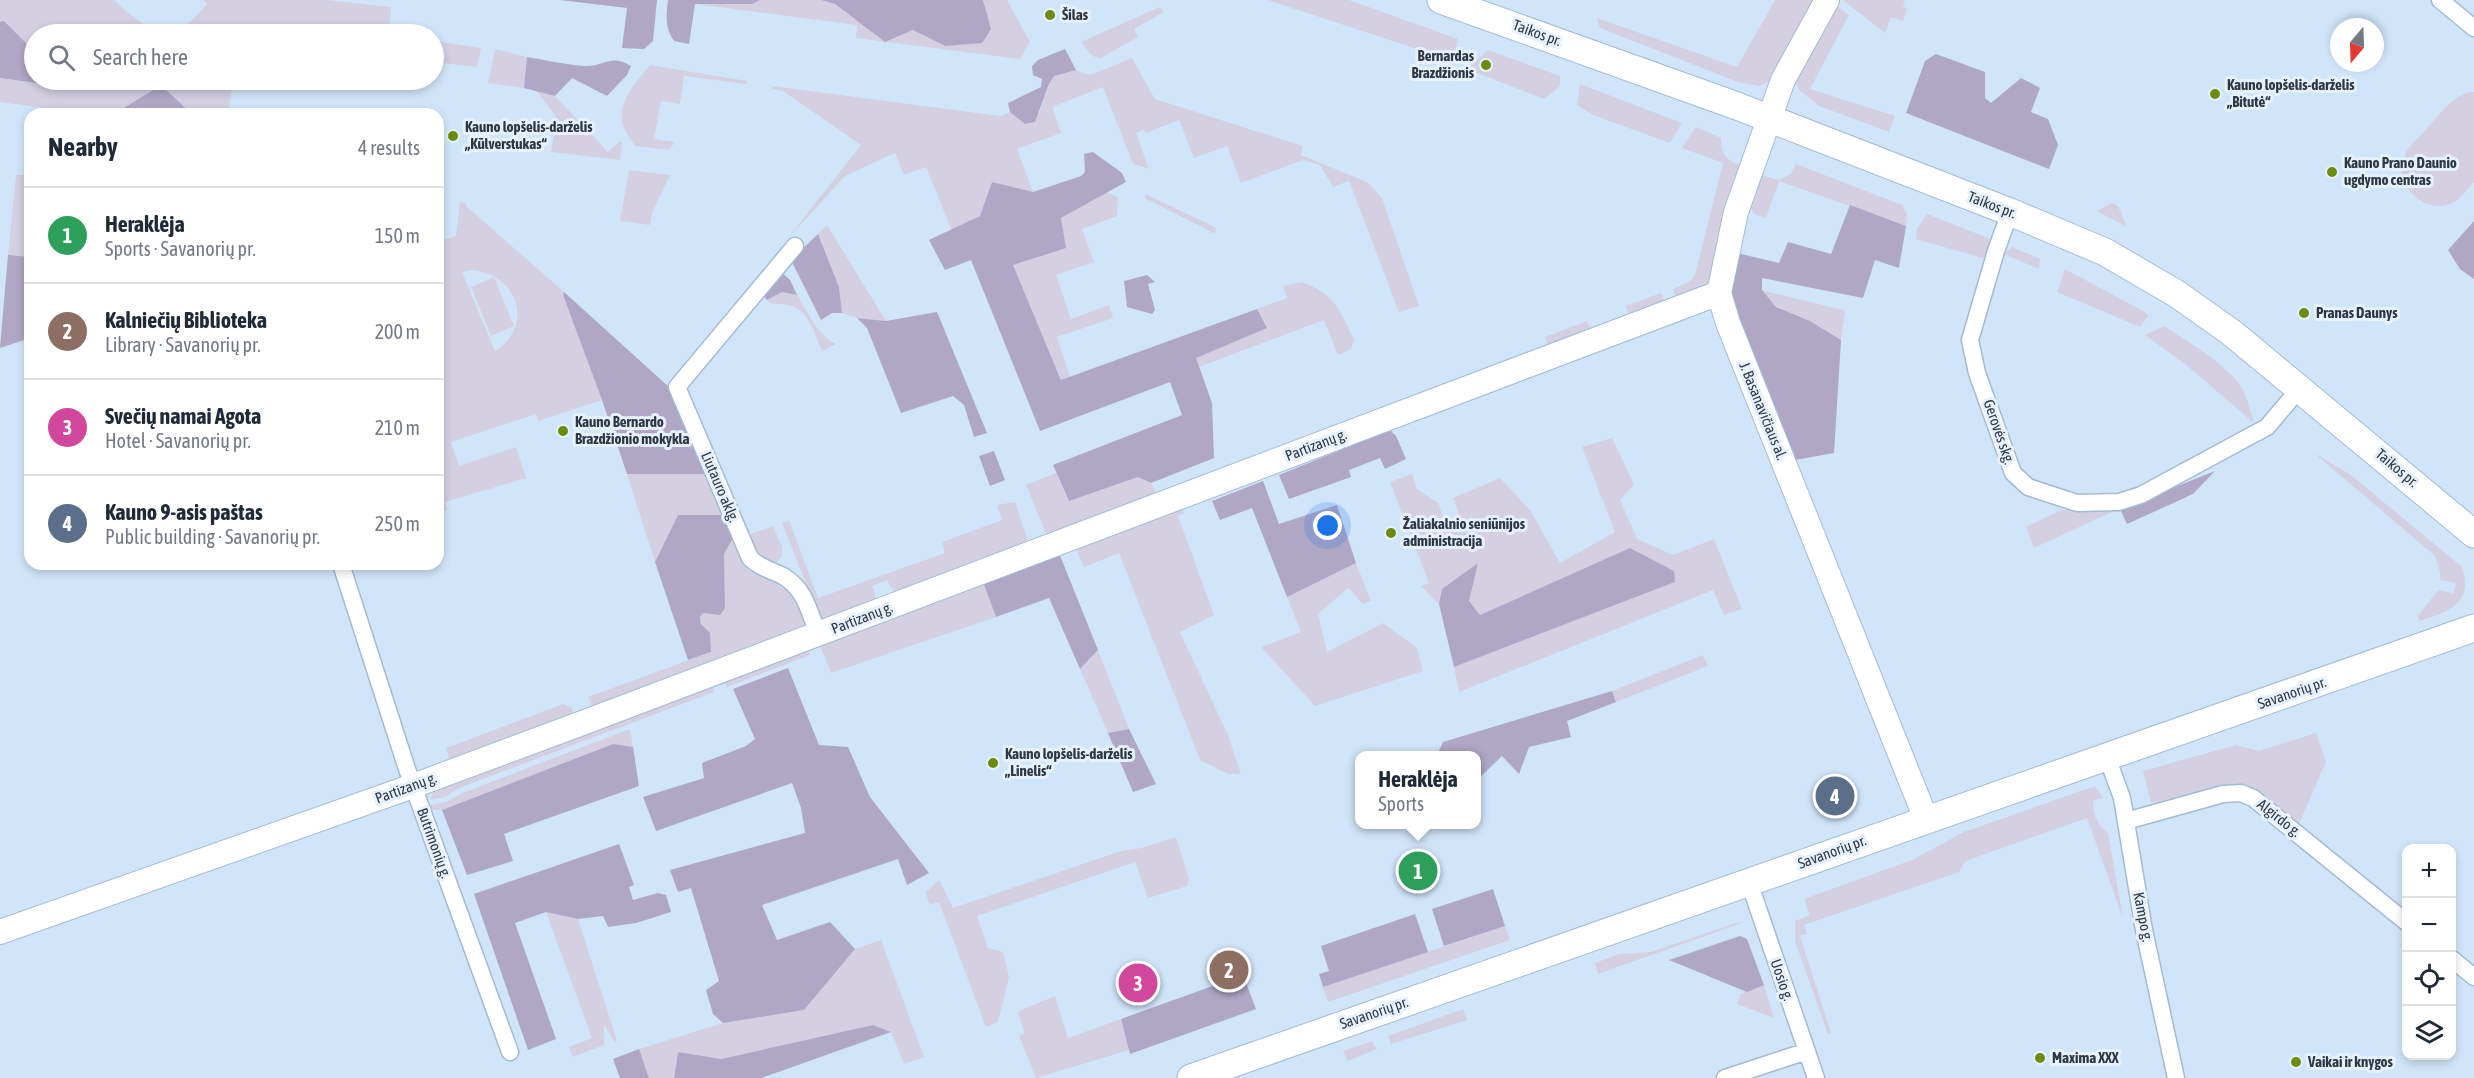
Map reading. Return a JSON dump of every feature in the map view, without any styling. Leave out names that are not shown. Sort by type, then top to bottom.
[{"type":"main road","name":"Taikos pr.","points":[[1441,0],[1544,35],[1768,119],[2010,212],[2105,252],[2149,277],[2232,333],[2474,534]]},
{"type":"main road","name":"Savanorių pr.","points":[[1191,1078],[2474,628]]},
{"type":"street","name":"J. Basanavičiaus al.","points":[[1827,0],[1784,80],[1768,119],[1736,212],[1719,293],[1728,323],[1926,819]]},
{"type":"street","points":[[2440,0],[2474,28]]},
{"type":"street","name":"Gerovės skg.","points":[[2010,212],[1970,340],[1977,373],[2013,473],[2028,487],[2077,503],[2119,502],[2141,495],[2266,428],[2300,388]]},
{"type":"street","name":"Liutauro aklg.","points":[[795,246],[677,387],[750,558],[757,565],[782,576],[801,591],[818,634]]},
{"type":"street","name":"Partizanų g.","points":[[0,932],[413,786],[1719,293]]},
{"type":"street","name":"Butrimonių g.","points":[[343,570],[413,786],[510,1052]]},
{"type":"street","name":"Kampo g.","points":[[2107,757],[2122,798],[2145,930],[2176,1078]]},
{"type":"street","name":"Algirdo g.","points":[[2126,821],[2223,794],[2247,795],[2402,919]]},
{"type":"street","name":"Uosio g.","points":[[1749,882],[1816,1078]]},
{"type":"street","points":[[2456,962],[2474,977]]},
{"type":"street","points":[[1725,1078],[1807,1051]]},
{"type":"shaded area","points":[[0,0],[114,0],[144,24],[24,24],[24,41],[4,22],[0,22]]},
{"type":"shaded area","points":[[203,0],[326,0],[391,7],[389,24],[186,24],[207,4]]},
{"type":"shaded area","points":[[560,0],[657,0],[653,41],[644,49],[622,48],[627,8]]},
{"type":"shaded area","points":[[668,0],[760,0],[752,4],[695,4],[689,44],[674,41],[671,36],[667,22]]},
{"type":"shaded area","points":[[760,0],[821,0],[835,4],[885,42],[856,38],[857,25],[695,4],[751,4]]},
{"type":"shaded area","points":[[821,0],[983,0],[991,29],[982,43],[945,46],[913,30],[885,42],[835,4]]},
{"type":"shaded area","points":[[983,0],[1007,0],[1030,42],[1020,59],[886,42],[913,30],[945,46],[991,29]]},
{"type":"shaded area","points":[[1268,0],[1349,0],[1458,39],[1452,64],[1423,51]]},
{"type":"shaded area","points":[[1775,0],[1819,0],[1771,81],[1759,86],[1738,82],[1600,28],[1597,18],[1737,67]]},
{"type":"shaded area","points":[[1843,0],[1905,0],[1903,7],[1907,9],[1903,21],[1891,17],[1885,33]]},
{"type":"shaded area","points":[[1835,4],[1849,15],[1810,89],[1895,116],[1889,132],[1819,106],[1799,90],[1796,79]]},
{"type":"shaded area","points":[[1160,7],[1164,12],[1134,29],[1138,37],[1101,58],[1087,51],[1081,42]]},
{"type":"shaded area","points":[[4,21],[24,41],[24,81],[0,78],[0,22]]},
{"type":"shaded area","points":[[444,42],[481,48],[477,67],[444,63]]},
{"type":"shaded area","points":[[495,49],[527,57],[524,88],[488,83]]},
{"type":"shaded area","points":[[1065,49],[1076,70],[1054,76],[1035,122],[1025,124],[1010,112],[1008,103],[1041,87],[1042,79],[1033,75],[1032,66],[1038,60]]},
{"type":"shaded area","points":[[1488,50],[1560,76],[1560,86],[1544,99],[1467,69]]},
{"type":"shaded area","points":[[1936,54],[1985,72],[1985,98],[1991,103],[2021,78],[2040,88],[2031,112],[2048,119],[2058,145],[2049,169],[1906,113],[1925,61]]},
{"type":"shaded area","points":[[527,57],[585,66],[618,61],[631,66],[627,75],[607,96],[572,78],[555,96],[524,88]]},
{"type":"shaded area","points":[[1132,58],[1155,99],[1303,146],[1301,155],[1367,182],[1382,198],[1419,306],[1399,312],[1349,181],[1333,187],[1320,165],[1303,160],[1241,183],[1227,146],[1194,158],[1179,120],[1146,133],[1144,130],[1136,133],[1149,169],[1133,164],[1103,87],[1052,107],[1061,133],[1017,149],[1033,192],[992,182],[980,216],[952,231],[926,167],[904,175],[895,153],[845,176],[788,238],[861,145],[783,91],[771,89],[772,86],[1000,116],[1010,112],[1025,124],[1039,114],[1054,76],[1076,70],[1093,74]]},
{"type":"shaded area","points":[[650,65],[747,81],[747,84],[684,76],[680,104],[661,101],[654,139],[675,142],[669,150],[635,146],[623,125],[623,108],[629,92]]},
{"type":"shaded area","points":[[0,78],[24,81],[24,90],[153,90],[124,108],[45,108],[0,102]]},
{"type":"shaded area","points":[[1580,84],[1682,123],[1670,143],[1593,115],[1577,105]]},
{"type":"shaded area","points":[[535,89],[555,96],[608,152],[620,141],[622,144],[620,160],[551,152],[556,116]]},
{"type":"shaded area","points":[[153,90],[166,90],[186,108],[124,108]]},
{"type":"shaded area","points":[[166,90],[232,90],[229,108],[186,108]]},
{"type":"shaded area","points":[[2469,92],[2474,92],[2474,182],[2460,198],[2450,204],[2439,206],[2419,200],[2405,183],[2402,173],[2402,162],[2406,152],[2444,109]]},
{"type":"shaded area","points":[[1696,127],[1721,138],[1725,155],[1739,167],[1712,279],[1705,287],[1676,300],[1673,289],[1691,281],[1695,275],[1723,163],[1682,148]]},
{"type":"shaded area","points":[[1093,152],[1122,173],[1126,182],[1061,218],[1066,248],[1013,265],[1061,380],[1257,309],[1267,328],[1196,358],[1212,403],[1214,458],[1151,483],[1138,477],[1069,501],[1053,465],[1182,415],[1170,382],[1040,431],[971,260],[945,270],[929,240],[980,216],[992,182],[1033,192],[1081,176],[1085,172],[1084,154]]},
{"type":"shaded area","points":[[1796,164],[1902,205],[1907,214],[1906,226],[1779,181],[1766,218],[1754,214],[1751,208],[1761,175],[1779,180],[1791,174]]},
{"type":"shaded area","points":[[629,170],[670,175],[652,213],[650,225],[620,221]]},
{"type":"shaded area","points":[[16,175],[24,175],[24,256],[8,255]]},
{"type":"shaded area","points":[[1107,192],[1118,198],[1117,216],[1082,229],[1094,262],[1056,275],[1071,319],[1109,305],[1113,318],[1057,337],[1070,377],[1062,381],[1012,265],[1065,248],[1061,218]]},
{"type":"shaded area","points":[[1145,194],[1215,227],[1216,232],[1213,233],[1145,198]]},
{"type":"shaded area","points":[[460,202],[465,203],[564,292],[563,295],[602,400],[538,421],[536,414],[451,442],[459,466],[516,447],[526,478],[445,502],[447,510],[444,511],[444,239],[456,236]],"holes":[[[473,270],[489,274],[501,281],[510,291],[516,303],[517,315],[515,328],[507,340],[495,351],[462,272]]]},
{"type":"shaded area","points":[[2112,203],[2118,206],[2127,227],[2097,211]]},
{"type":"shaded area","points":[[1850,205],[1906,226],[1899,268],[1875,260],[1863,298],[1762,278],[1762,290],[1776,307],[1810,321],[1841,340],[1834,453],[1795,460],[1737,321],[1729,290],[1737,253],[1779,263],[1788,242],[1831,254]]},
{"type":"shaded area","points":[[1927,214],[1991,239],[1993,250],[1986,259],[1916,239],[1917,229]]},
{"type":"shaded area","points":[[2474,221],[2474,279],[2460,269],[2448,250]]},
{"type":"shaded area","points":[[827,225],[886,321],[857,318],[842,313],[839,287],[818,234]]},
{"type":"shaded area","points":[[818,234],[839,287],[842,313],[832,313],[821,320],[791,260]]},
{"type":"shaded area","points":[[2012,247],[2040,259],[2039,269],[2003,254]]},
{"type":"shaded area","points":[[8,255],[24,256],[24,340],[0,348]]},
{"type":"shaded area","points":[[2065,269],[2149,315],[2140,327],[2057,292]]},
{"type":"shaded area","points":[[780,271],[790,280],[797,295],[782,292],[767,300],[761,293]]},
{"type":"shaded area","points":[[1147,275],[1155,282],[1148,284],[1155,310],[1152,314],[1127,307],[1124,281]]},
{"type":"shaded area","points":[[494,277],[514,326],[491,336],[471,287]]},
{"type":"shaded area","points":[[1302,282],[1322,292],[1335,304],[1354,340],[1351,349],[1338,355],[1324,320],[1199,367],[1196,357],[1267,328],[1257,309],[1287,298],[1283,286]]},
{"type":"shaded area","points":[[1761,290],[1843,310],[1845,313],[1841,340],[1810,321],[1776,307]]},
{"type":"shaded area","points":[[564,292],[670,388],[707,474],[627,474],[563,295]]},
{"type":"shaded area","points":[[782,292],[797,295],[819,329],[836,344],[822,351],[810,323],[800,310],[793,306],[772,304],[767,300]]},
{"type":"shaded area","points":[[1661,293],[1665,305],[1630,318],[1626,306]]},
{"type":"shaded area","points":[[937,312],[987,433],[974,437],[964,405],[953,396],[901,413],[867,328],[857,318],[886,321]]},
{"type":"shaded area","points":[[1587,321],[1592,332],[1549,348],[1545,337]]},
{"type":"shaded area","points":[[2164,326],[2208,355],[2230,373],[2244,392],[2254,423],[2185,364],[2145,335]]},
{"type":"shaded area","points":[[1390,430],[1396,436],[1406,459],[1385,469],[1380,458],[1349,470],[1351,477],[1289,499],[1279,475]]},
{"type":"shaded area","points":[[1612,438],[1634,484],[1620,500],[1637,539],[1673,555],[1714,539],[1742,609],[1724,615],[1713,590],[1459,692],[1454,667],[1675,582],[1630,548],[1480,615],[1469,601],[1477,564],[1442,589],[1439,604],[1421,586],[1429,583],[1390,482],[1412,474],[1417,489],[1438,503],[1445,521],[1460,516],[1453,498],[1500,478],[1530,510],[1560,563],[1615,532],[1582,447]]},
{"type":"shaded area","points":[[994,451],[1005,480],[990,486],[979,456]]},
{"type":"shaded area","points":[[2314,453],[2351,475],[2462,567],[2465,590],[2462,598],[2456,604],[2440,614],[2420,621],[2418,616],[2438,590],[2454,593],[2456,583],[2440,580],[2435,556]]},
{"type":"shaded area","points":[[2215,471],[2193,494],[2127,524],[2120,509]]},
{"type":"shaded area","points":[[1056,473],[1069,501],[1138,477],[1151,483],[1159,497],[1047,536],[1026,485]]},
{"type":"shaded area","points":[[627,474],[707,474],[725,515],[678,515],[655,562]]},
{"type":"shaded area","points":[[1263,481],[1279,524],[1337,505],[1356,563],[1287,597],[1252,508],[1220,520],[1212,501]]},
{"type":"shaded area","points":[[1015,502],[1028,541],[1027,549],[894,592],[887,580],[872,586],[877,601],[824,621],[820,619],[782,523],[789,520],[818,598],[945,553],[942,542],[1002,520],[997,505]]},
{"type":"shaded area","points":[[1181,507],[1184,513],[1178,516],[1214,615],[1180,632],[1228,735],[1241,774],[1228,774],[1200,760],[1119,553],[1084,567],[1077,551],[1077,547]]},
{"type":"shaded area","points":[[2061,510],[2112,512],[2034,548],[2026,527]]},
{"type":"shaded area","points":[[678,515],[725,515],[734,536],[724,554],[725,608],[720,615],[703,613],[700,617],[701,624],[710,633],[711,652],[688,660],[655,562]]},
{"type":"shaded area","points":[[773,526],[782,547],[782,556],[776,562],[771,563],[761,558],[746,536]]},
{"type":"shaded area","points":[[734,536],[746,566],[792,588],[807,628],[593,709],[588,697],[711,652],[700,617],[703,613],[725,608],[724,554]]},
{"type":"shaded area","points":[[1630,548],[1674,571],[1675,582],[1454,667],[1439,604],[1442,589],[1478,563],[1469,601],[1480,615]]},
{"type":"shaded area","points":[[1059,553],[1098,650],[1080,669],[1049,598],[996,617],[983,582]]},
{"type":"shaded area","points":[[1356,563],[1371,601],[1363,604],[1348,588],[1318,614],[1327,652],[1383,623],[1417,648],[1423,671],[1315,706],[1261,647],[1301,632],[1287,597]]},
{"type":"shaded area","points":[[983,582],[996,617],[831,673],[819,643]]},
{"type":"shaded area","points":[[807,648],[810,655],[727,687],[723,679]]},
{"type":"shaded area","points":[[1098,650],[1129,729],[1108,733],[1080,669]]},
{"type":"shaded area","points":[[1703,655],[1708,666],[1616,702],[1612,691]]},
{"type":"shaded area","points":[[788,668],[819,745],[848,747],[870,797],[929,873],[907,885],[898,859],[762,905],[777,940],[830,922],[855,949],[804,1010],[723,1023],[713,1014],[706,990],[719,981],[691,888],[678,892],[670,870],[805,833],[801,808],[792,783],[656,831],[643,797],[704,778],[702,763],[746,746],[755,739],[733,689]]},
{"type":"shaded area","points":[[711,684],[714,692],[459,788],[445,797],[430,800],[434,791]]},
{"type":"shaded area","points":[[1612,691],[1616,702],[1567,721],[1571,737],[1529,747],[1519,774],[1502,756],[1481,776],[1481,751],[1439,751],[1443,742]]},
{"type":"shaded area","points":[[563,704],[572,708],[573,714],[451,763],[446,748]]},
{"type":"shaded area","points":[[630,729],[633,747],[613,744],[442,810],[430,810],[430,805],[446,802],[462,793]]},
{"type":"shaded area","points":[[1129,729],[1156,784],[1133,792],[1108,733]]},
{"type":"shaded area","points":[[2316,733],[2326,762],[2298,826],[2236,786],[2151,803],[2143,771],[2236,745],[2259,751]]},
{"type":"shaded area","points":[[613,744],[633,747],[639,786],[504,834],[513,861],[467,875],[442,810]]},
{"type":"shaded area","points":[[2095,786],[2103,798],[2093,801],[2094,811],[2096,819],[2108,833],[2123,918],[2087,818],[1971,859],[1964,863],[1959,872],[1804,925],[1807,934],[1800,936],[1831,1033],[1828,1034],[1795,941],[1795,921],[1810,915],[1804,899],[1912,860],[1964,832]]},
{"type":"shaded area","points":[[1176,837],[1189,879],[1187,886],[1148,898],[1135,862],[977,916],[988,948],[1003,952],[1009,977],[998,1022],[986,1027],[939,902],[929,905],[926,892],[939,880],[953,908],[1121,851],[1141,848]]},
{"type":"shaded area","points":[[619,844],[634,885],[629,887],[633,900],[658,893],[666,895],[671,912],[636,923],[608,927],[603,916],[578,919],[546,912],[515,923],[556,1039],[528,1050],[474,894]]},
{"type":"shaded area","points":[[1493,889],[1505,926],[1444,946],[1432,909]]},
{"type":"shaded area","points":[[546,912],[578,919],[617,1041],[615,1042],[604,1025],[604,1045],[573,1057],[569,1047],[592,1038]]},
{"type":"shaded area","points":[[1415,914],[1428,952],[1323,987],[1319,974],[1329,971],[1321,946]]},
{"type":"shaded area","points":[[1744,922],[1598,974],[1595,963],[1619,954],[1651,952]]},
{"type":"shaded area","points":[[1505,926],[1510,940],[1328,1002],[1323,987]]},
{"type":"shaded area","points":[[1740,936],[1747,939],[1764,985],[1747,992],[1669,960]]},
{"type":"shaded area","points":[[881,940],[924,1057],[904,1064],[891,1032],[873,1025],[721,1059],[678,1052],[674,1078],[649,1078],[639,1049],[723,1023],[804,1010],[855,949]]},
{"type":"shaded area","points":[[1243,975],[1256,1009],[1130,1054],[1121,1019]]},
{"type":"shaded area","points":[[1764,985],[1774,1018],[1737,1004],[1741,994]]},
{"type":"shaded area","points":[[1055,996],[1068,1038],[1121,1019],[1129,1050],[1036,1078],[1019,1036],[1025,1033],[1018,1013]]},
{"type":"shaded area","points":[[1463,1009],[1467,1020],[1391,1044],[1388,1036]]},
{"type":"shaded area","points":[[873,1025],[891,1032],[761,1078],[674,1078],[678,1052],[721,1059]]},
{"type":"shaded area","points":[[1372,1041],[1377,1049],[1348,1061],[1343,1051]]},
{"type":"shaded area","points":[[639,1049],[649,1078],[620,1078],[613,1059]]},
{"type":"place","name":"Šilas","points":[[1050,15]]},
{"type":"place","name":"Bernardas Brazdžionis","points":[[1486,65]]},
{"type":"place","name":"Kauno lopšelis-darželis „Bitutė“","points":[[2215,94]]},
{"type":"place","name":"Kauno lopšelis-darželis „Kūlverstukas“","points":[[453,136]]},
{"type":"place","name":"Kauno Prano Daunio ugdymo centras","points":[[2332,172]]},
{"type":"place","name":"Pranas Daunys","points":[[2304,313]]},
{"type":"place","name":"Kauno Bernardo Brazdžionio mokykla","points":[[563,431]]},
{"type":"place","name":"Žaliakalnio seniūnijos administracija","points":[[1391,533]]},
{"type":"place","name":"Kauno lopšelis-darželis „Linelis“","points":[[993,763]]},
{"type":"place","name":"Kauno 9-asis paštas","points":[[1835,796]]},
{"type":"place","name":"Heraklėja","points":[[1418,871]]},
{"type":"place","name":"Kalniečių Biblioteka","points":[[1229,970]]},
{"type":"place","name":"Svečių namai Agota","points":[[1138,983]]},
{"type":"place","name":"Maxima XXX","points":[[2040,1058]]},
{"type":"place","name":"Vaikai ir knygos","points":[[2296,1062]]}]
